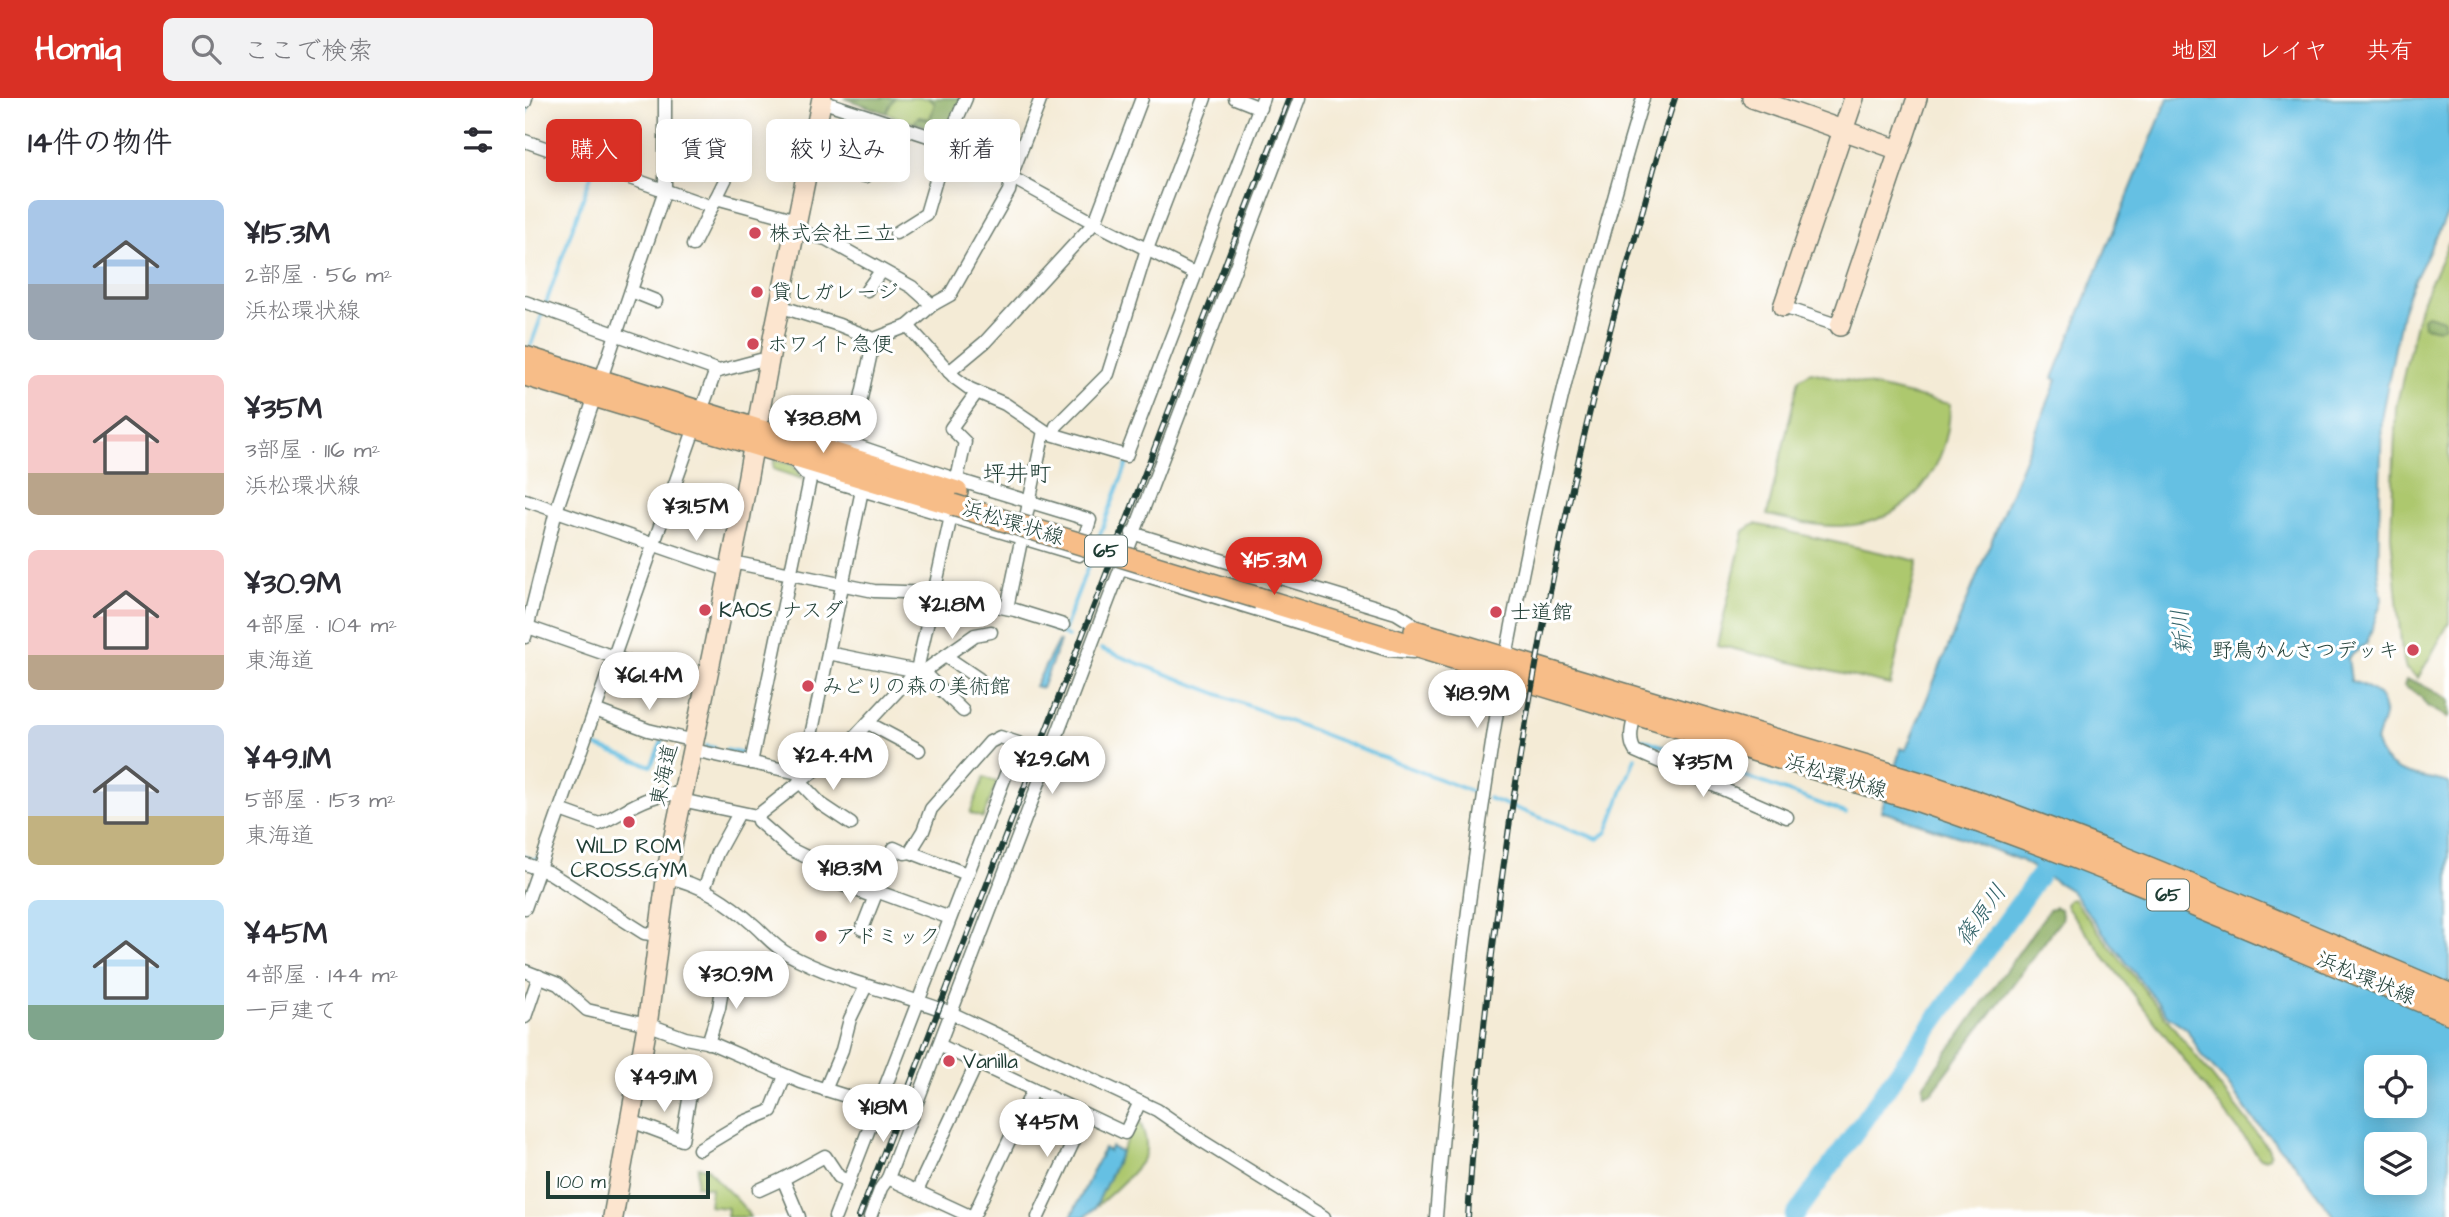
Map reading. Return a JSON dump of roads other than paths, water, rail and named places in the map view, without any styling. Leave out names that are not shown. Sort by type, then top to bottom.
[{"type":"main road","points":[[1752,98],[1899,150]]},
{"type":"main road","points":[[1783,307],[1854,98]]},
{"type":"main road","points":[[1840,326],[1917,98]]},
{"type":"main road","name":"東海道","points":[[817,119],[821,99]]},
{"type":"main road","name":"東海道","points":[[613,1217],[647,1024],[666,877],[731,566],[804,182]]},
{"type":"main road","name":"浜松環状線","points":[[525,356],[599,388],[1505,666],[1627,706],[1878,780],[1980,803],[2085,842],[2449,994]]},
{"type":"main road","name":"浜松環状線","points":[[525,375],[599,388]]},
{"type":"main road","name":"浜松環状線","points":[[1878,780],[2078,858],[2449,1013]]},
{"type":"street","points":[[665,98],[664,190],[556,511],[526,630],[706,689]]},
{"type":"street","points":[[957,119],[966,98]]},
{"type":"street","points":[[1020,154],[1041,98]]},
{"type":"street","points":[[949,372],[985,342],[1095,222],[1142,98]]},
{"type":"street","points":[[1007,608],[1029,501],[1049,433],[1108,374],[1147,249],[1205,98]]},
{"type":"street","points":[[908,326],[962,384],[1006,404],[1049,433],[1126,456],[1262,103],[1235,98]]},
{"type":"street","points":[[870,1217],[881,1188],[888,1178],[1300,98]]},
{"type":"street","points":[[1436,1217],[1456,996],[1505,666],[1535,509],[1557,417],[1602,237],[1643,98]]},
{"type":"street","points":[[821,99],[879,119]]},
{"type":"street","points":[[525,141],[664,190],[796,225],[912,286],[932,305]]},
{"type":"street","points":[[693,245],[724,182]]},
{"type":"street","points":[[896,233],[926,214],[935,182]]},
{"type":"street","points":[[779,306],[874,339],[908,326],[932,305],[950,295],[1009,191],[1010,182]]},
{"type":"street","points":[[1019,182],[1196,274]]},
{"type":"street","points":[[867,290],[881,271]]},
{"type":"street","points":[[631,291],[656,301]]},
{"type":"street","points":[[525,302],[716,370],[760,360],[769,362]]},
{"type":"street","points":[[1783,307],[1840,326]]},
{"type":"street","points":[[851,444],[874,339]]},
{"type":"street","points":[[525,908],[716,370]]},
{"type":"street","points":[[920,671],[933,593],[965,442],[951,428],[977,392]]},
{"type":"street","points":[[795,449],[805,473],[862,490],[955,498],[1029,501],[1090,520],[1079,555],[1021,538],[955,498],[851,444],[831,437],[795,449]]},
{"type":"street","points":[[751,762],[811,475]]},
{"type":"street","points":[[802,777],[862,490]]},
{"type":"street","points":[[525,500],[653,545],[731,566],[790,574],[881,592],[933,593],[1007,608],[1063,625]]},
{"type":"street","points":[[1121,568],[1388,650],[1412,652],[1423,641],[1409,621],[1396,613],[1132,533]]},
{"type":"street","points":[[757,816],[802,777],[847,745],[894,692],[920,671],[975,635],[991,632]]},
{"type":"street","points":[[828,653],[920,671],[963,711]]},
{"type":"street","points":[[945,656],[979,679]]},
{"type":"street","points":[[1627,706],[1631,742],[1635,751],[1787,817]]},
{"type":"street","points":[[595,710],[693,746],[802,777],[821,804],[851,824]]},
{"type":"street","points":[[868,723],[919,750]]},
{"type":"street","points":[[835,1217],[1018,743],[1000,737],[990,742],[931,809],[923,831],[910,852]]},
{"type":"street","points":[[560,810],[599,824],[643,801],[673,793],[682,798],[757,816]]},
{"type":"street","points":[[704,889],[717,853],[739,813]]},
{"type":"street","points":[[757,816],[758,821],[790,849],[825,866]]},
{"type":"street","points":[[862,929],[894,848],[967,874]]},
{"type":"street","points":[[525,864],[604,905],[644,933],[658,934]]},
{"type":"street","points":[[666,877],[704,889],[743,916],[787,953],[866,986],[919,1000],[951,1013],[1140,1101],[1324,1217]]},
{"type":"street","points":[[838,883],[950,918]]},
{"type":"street","points":[[708,1043],[719,1008],[725,970]]},
{"type":"street","points":[[525,971],[558,984],[587,1010],[647,1024],[708,1043],[785,1076],[825,1090],[879,1103]]},
{"type":"street","points":[[525,1017],[539,976]]},
{"type":"street","points":[[825,1090],[842,1050],[853,1011],[866,986]]},
{"type":"street","points":[[939,1045],[1125,1133],[1140,1101]]},
{"type":"street","points":[[917,1191],[977,1063]]},
{"type":"street","points":[[699,1149],[744,1122],[771,1111],[785,1076]]},
{"type":"street","points":[[888,1178],[972,1217],[1033,1090]]},
{"type":"street","points":[[631,1121],[682,1140],[690,1094]]},
{"type":"street","points":[[1038,1217],[1086,1115]]},
{"type":"street","points":[[759,1190],[825,1156],[839,1177],[849,1181]]},
{"type":"street","points":[[783,1179],[799,1217]]},
{"type":"water","name":"新川","points":[[2168,98],[2449,98],[2449,211],[2412,285],[2402,313],[2382,413],[2378,567],[2382,600],[2367,643],[2348,658],[2351,681],[2375,692],[2382,702],[2384,715],[2376,743],[2381,755],[2396,769],[2449,783],[2449,1217],[2335,1217],[2291,1159],[2251,1117],[2226,1082],[2202,1056],[2187,1029],[2168,1016],[2071,891],[2020,860],[1881,811],[1901,748],[1906,750],[2057,380],[2053,378]]},
{"type":"water","points":[[1058,641],[1060,642],[1042,688],[1035,686]]},
{"type":"water","points":[[1111,1147],[1121,1152],[1095,1208],[1085,1217],[1071,1217],[1104,1148],[1109,1151]]},
{"type":"waterway","points":[[525,116],[528,107]]},
{"type":"waterway","points":[[545,306],[589,182]]},
{"type":"waterway","points":[[531,345],[543,312]]},
{"type":"waterway","points":[[1097,542],[1129,459]]},
{"type":"waterway","points":[[1062,634],[1092,556]]},
{"type":"waterway","points":[[877,597],[897,598]]},
{"type":"waterway","points":[[1041,624],[1068,637]]},
{"type":"waterway","points":[[1101,649],[1481,795]]},
{"type":"waterway","points":[[587,743],[651,766],[663,739]]},
{"type":"waterway","points":[[1641,743],[1643,739],[1846,813]]},
{"type":"waterway","points":[[706,746],[715,748]]},
{"type":"waterway","points":[[726,750],[745,754]]},
{"type":"waterway","points":[[1488,798],[1598,839],[1607,832],[1635,758]]},
{"type":"waterway","name":"篠原川","points":[[1794,1217],[2057,851]]},
{"type":"waterway","points":[[525,857],[536,861],[537,858]]},
{"type":"railway","points":[[859,1217],[1289,98]]},
{"type":"railway","points":[[1468,1217],[1489,977],[1505,856],[1545,617],[1598,380],[1675,98]]},
{"type":"place","name":"株式会社三立","points":[[755,233]]},
{"type":"place","name":"貸しガレージ","points":[[757,292]]},
{"type":"place","name":"ホワイト急便","points":[[753,344]]},
{"type":"place","name":"KAOS ナスダ","points":[[705,610]]},
{"type":"place","name":"士道館","points":[[1496,612]]},
{"type":"place","name":"野鳥かんさつデッキ","points":[[2413,650]]},
{"type":"place","name":"みどりの森の美術館","points":[[808,686]]},
{"type":"place","name":"WILD ROM CROSS.GYM","points":[[629,822]]},
{"type":"place","name":"アドミック","points":[[821,936]]},
{"type":"place","name":"Vanilla","points":[[949,1061]]},
{"type":"district","name":"坪井町","points":[[1017,474]]}]
